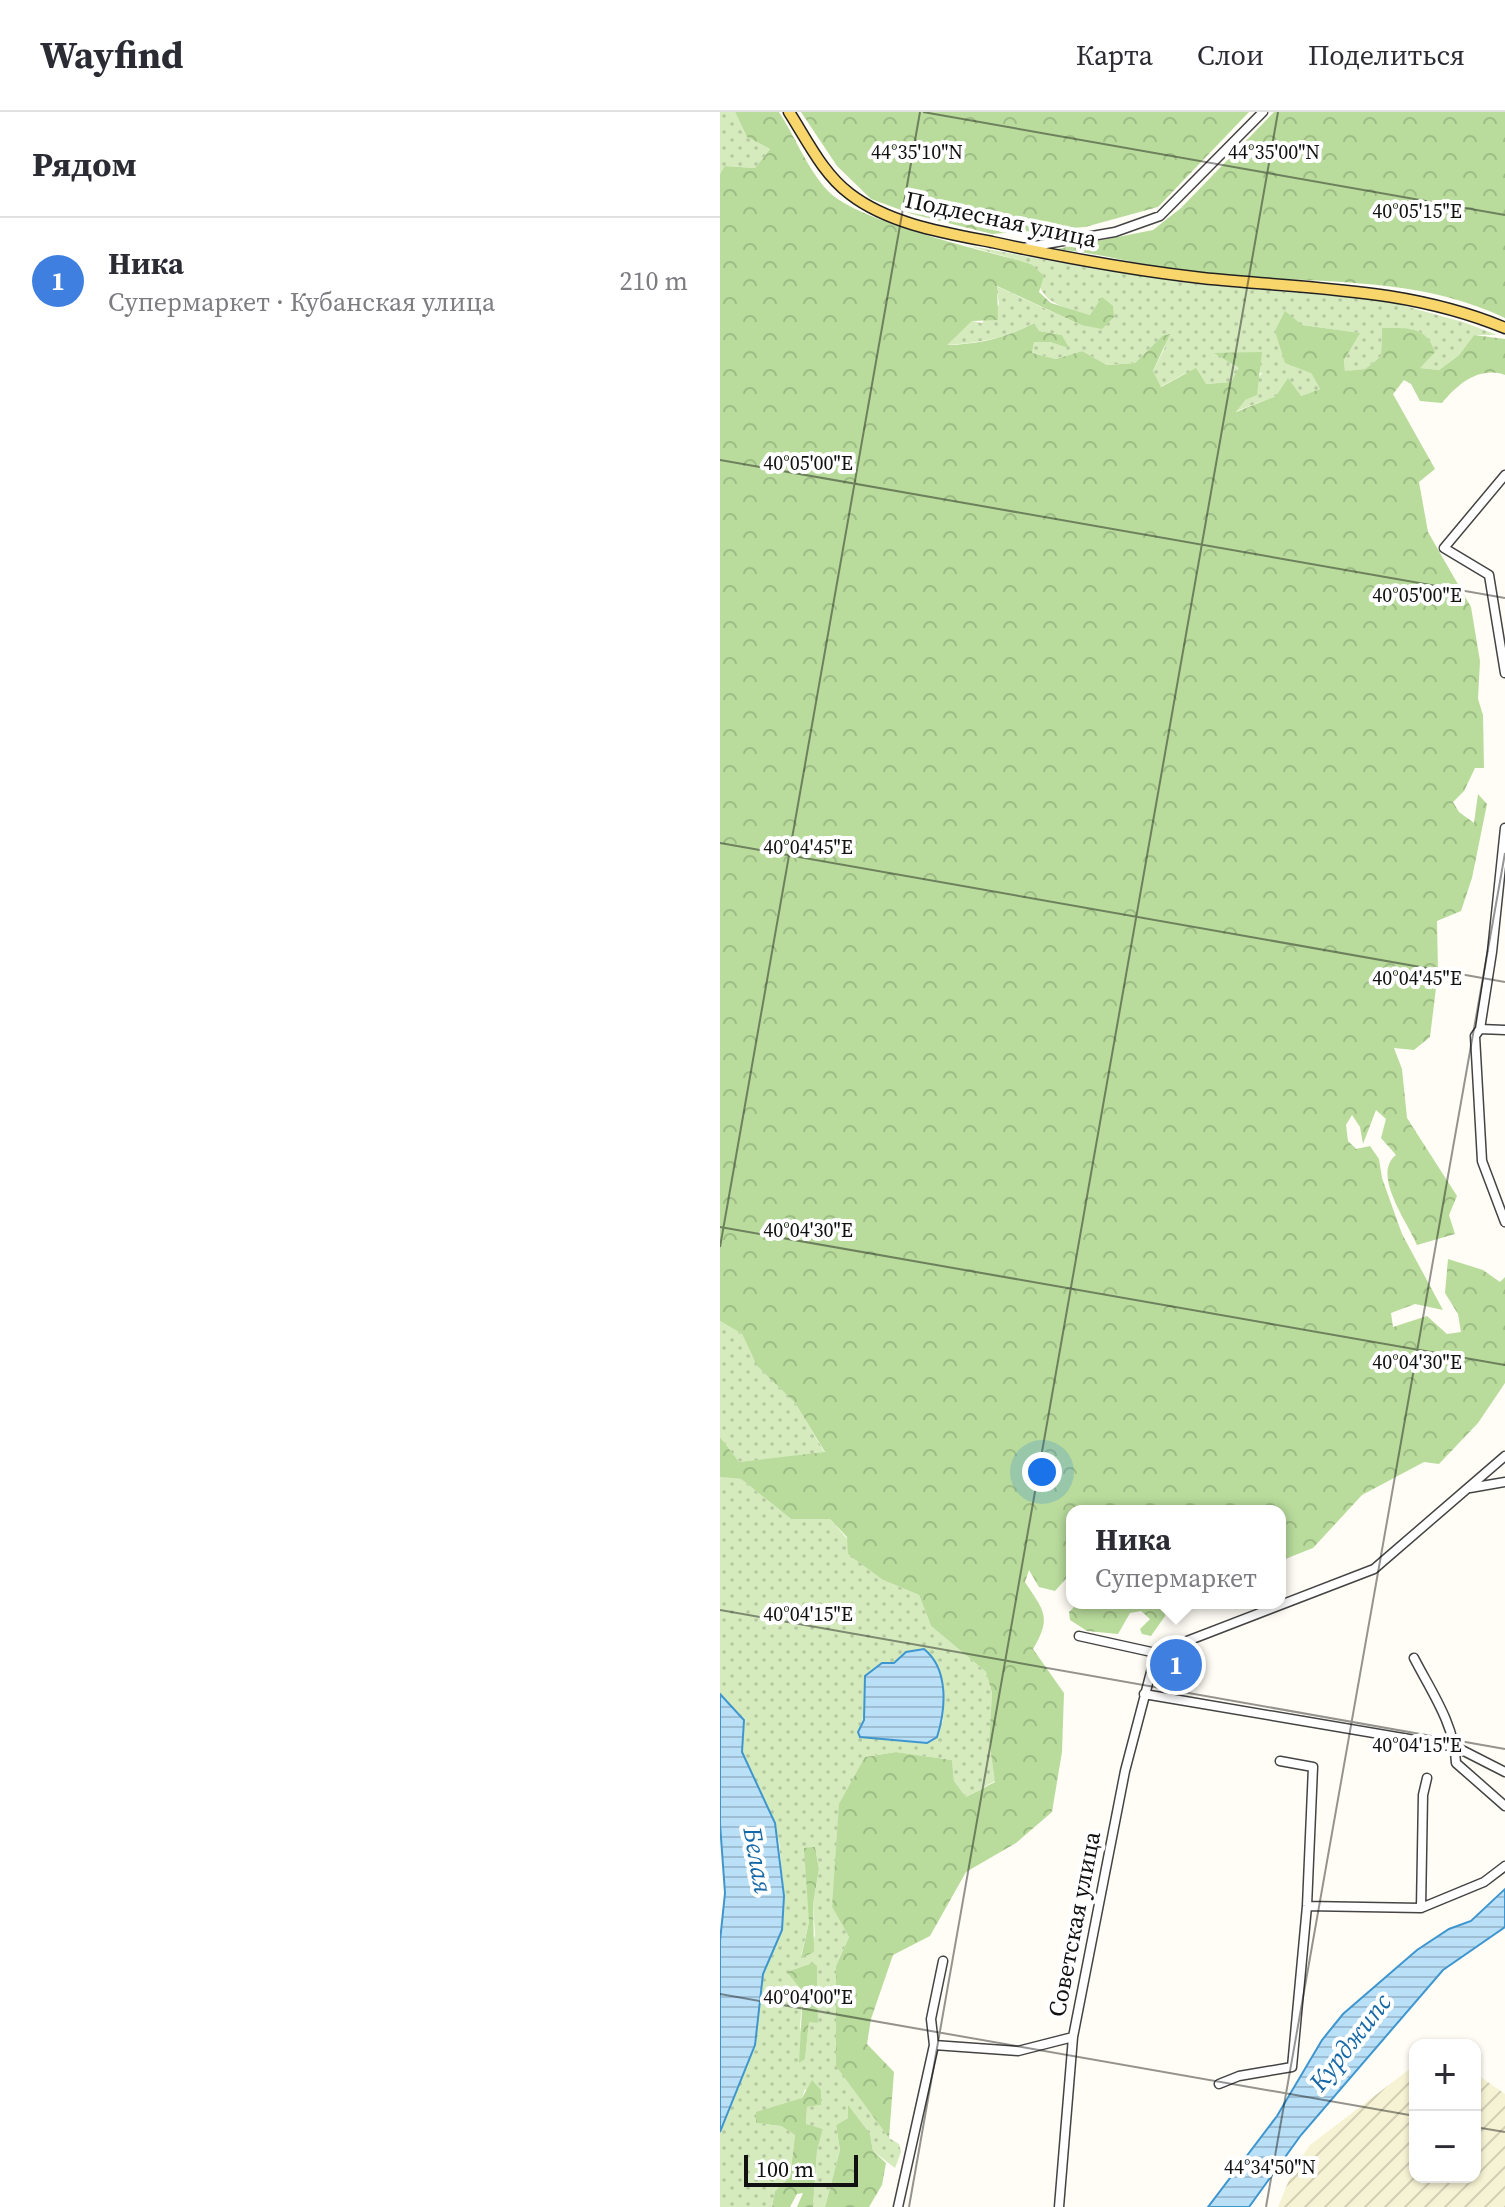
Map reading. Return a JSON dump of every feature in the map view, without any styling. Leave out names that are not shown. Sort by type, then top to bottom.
[{"type":"main road","name":"Подлесная улица","points":[[789,112],[830,176],[869,207],[919,225],[1020,248],[1199,278],[1406,296],[1448,306],[1505,328]]},
{"type":"street","points":[[1020,248],[1115,232],[1160,216],[1263,112]]},
{"type":"street","points":[[1505,475],[1444,548],[1489,575],[1505,673]]},
{"type":"street","points":[[1505,828],[1492,952],[1480,1029],[1475,1036],[1482,1161],[1505,1222]]},
{"type":"street","points":[[1480,1029],[1505,1030]]},
{"type":"street","points":[[1286,1603],[1374,1569],[1505,1456]]},
{"type":"street","points":[[1469,1488],[1505,1482]]},
{"type":"street","points":[[1079,1636],[1156,1653],[1270,1609]]},
{"type":"street","name":"Советская улица","points":[[1059,2207],[1073,2037],[1107,1860],[1156,1653]]},
{"type":"street","points":[[1414,1658],[1444,1713],[1456,1747],[1456,1763],[1505,1806]]},
{"type":"street","points":[[1144,1694],[1456,1747],[1505,1772]]},
{"type":"street","points":[[1219,2084],[1239,2076],[1292,2067],[1307,1906],[1313,1767],[1280,1761]]},
{"type":"street","points":[[1421,1908],[1423,1795],[1427,1778]]},
{"type":"street","points":[[1307,1906],[1421,1908],[1484,1882],[1505,1866]]},
{"type":"street","points":[[898,2207],[934,2045],[931,2019],[943,1961]]},
{"type":"street","points":[[934,2045],[1018,2051],[1073,2037]]},
{"type":"shaded area","points":[[1409,2070],[1409,2183],[1481,2183],[1481,2077],[1505,2094],[1505,2207],[1278,2207],[1294,2168],[1310,2145]]},
{"type":"green space","points":[[720,112],[735,112],[747,137],[770,149],[755,168],[726,166],[720,174]]},
{"type":"green space","points":[[735,112],[779,112],[820,182],[844,203],[893,224],[1031,264],[1044,276],[1039,292],[1051,303],[1090,315],[1102,297],[1113,306],[1114,317],[1102,329],[1081,325],[997,286],[998,320],[972,321],[947,345],[992,339],[1034,323],[1039,331],[1062,335],[1069,348],[1050,342],[1034,342],[1032,353],[1056,359],[1082,351],[1107,365],[1135,363],[1162,336],[1170,334],[1153,371],[1161,387],[1196,368],[1206,384],[1231,382],[1239,368],[1214,353],[1262,352],[1257,395],[1245,400],[1236,412],[1276,396],[1288,378],[1301,396],[1320,389],[1311,373],[1285,363],[1275,331],[1285,311],[1302,325],[1360,333],[1344,360],[1345,371],[1365,369],[1381,356],[1382,328],[1407,328],[1421,333],[1435,352],[1420,368],[1439,370],[1459,355],[1474,335],[1505,339],[1505,375],[1486,373],[1470,378],[1442,403],[1420,401],[1411,384],[1404,380],[1393,394],[1435,469],[1419,482],[1428,532],[1471,607],[1480,661],[1478,699],[1483,715],[1484,768],[1475,768],[1464,791],[1453,802],[1459,812],[1474,823],[1478,794],[1487,804],[1472,878],[1461,911],[1437,921],[1438,972],[1430,1037],[1414,1050],[1394,1048],[1402,1069],[1407,1118],[1457,1196],[1449,1215],[1455,1234],[1417,1245],[1389,1186],[1389,1163],[1396,1155],[1381,1138],[1386,1119],[1376,1110],[1363,1144],[1360,1127],[1352,1115],[1346,1125],[1348,1141],[1356,1149],[1370,1146],[1379,1159],[1382,1178],[1402,1234],[1443,1310],[1415,1304],[1391,1313],[1393,1327],[1427,1316],[1447,1334],[1461,1332],[1458,1314],[1445,1293],[1448,1259],[1483,1270],[1500,1282],[1505,1277],[1505,1383],[1478,1423],[1439,1464],[1424,1462],[1362,1495],[1313,1548],[1286,1559],[1286,1505],[1066,1505],[1066,1579],[1055,1591],[1039,1587],[1029,1570],[1025,1582],[1041,1608],[1044,1621],[1033,1649],[1064,1693],[1062,1752],[1052,1812],[1016,1843],[966,1872],[930,1936],[893,1955],[871,2019],[867,2044],[894,2072],[889,2138],[836,2066],[836,1966],[849,1937],[832,1907],[839,1804],[865,1757],[896,1752],[952,1760],[954,1781],[966,1797],[995,1782],[989,1741],[992,1693],[986,1672],[931,1626],[919,1595],[883,1580],[848,1554],[847,1537],[830,1519],[791,1519],[741,1479],[720,1477],[720,1437],[739,1462],[825,1452],[795,1403],[757,1366],[742,1334],[720,1321],[720,174],[725,166],[755,168],[770,149],[747,137]]},
{"type":"green space","points":[[801,112],[1249,112],[1158,207],[1085,227],[992,234],[912,214],[871,199],[837,166]]},
{"type":"green space","points":[[1274,112],[1505,112],[1505,318],[1469,303],[1431,293],[1353,283],[1196,273],[1057,249],[1153,230],[1181,208]]},
{"type":"green space","points":[[965,245],[1206,285],[1383,300],[1463,322],[1497,335],[1474,335],[1459,355],[1439,370],[1419,368],[1434,352],[1421,332],[1382,329],[1381,356],[1365,369],[1345,371],[1344,360],[1359,333],[1302,325],[1311,373],[1320,389],[1301,396],[1276,396],[1234,412],[1262,373],[1225,363],[1240,368],[1231,382],[1206,384],[1186,373],[1160,387],[1153,371],[1165,347],[1162,336],[1135,363],[1107,365],[1082,351],[1056,359],[1032,353],[1034,342],[1068,347],[1062,335],[1039,331],[1033,323],[991,339],[946,345],[972,321],[982,323],[999,304],[996,286],[1081,325],[1090,315],[1066,308],[1045,295],[1031,264]]},
{"type":"green space","points":[[720,1321],[742,1334],[757,1366],[795,1403],[825,1453],[738,1462],[720,1437]]},
{"type":"green space","points":[[720,1477],[741,1479],[791,1519],[830,1519],[883,1580],[919,1595],[931,1626],[986,1672],[992,1693],[989,1741],[995,1781],[966,1797],[954,1781],[952,1760],[896,1752],[865,1757],[832,1907],[849,1937],[836,1966],[836,2065],[889,2138],[899,2144],[901,2152],[895,2168],[873,2151],[870,2134],[848,2118],[836,2125],[840,2150],[825,2207],[813,2207],[817,2151],[823,2129],[806,2125],[807,2107],[821,2105],[805,2089],[802,2098],[757,2123],[781,2126],[795,2135],[790,2177],[775,2191],[772,2207],[720,2207],[720,2132],[755,2045],[763,1974],[782,1930],[784,1896],[779,1841],[742,1751],[744,1720],[720,1694]],"holes":[[[924,1649],[944,1693],[943,1721],[927,1743],[861,1737],[858,1732],[882,1663],[894,1663],[906,1652]],[[815,1847],[819,1869],[813,1904],[815,1936],[801,1956],[809,1922]],[[817,1966],[818,2023],[809,2021],[805,2059],[800,2026],[803,1992],[796,1982]]]},
{"type":"green space","points":[[1072,1609],[1166,1609],[1165,1616],[1151,1636],[1142,1634],[1140,1629],[1150,1619],[1141,1611],[1130,1613],[1118,1634],[1087,1631],[1070,1620],[1069,1612]]},
{"type":"green space","points":[[815,1847],[819,1869],[813,1904],[814,1952],[801,1958],[809,1922],[804,1848]]},
{"type":"green space","points":[[813,1963],[817,1966],[818,2023],[809,2022],[805,2059],[799,2063],[803,1992],[787,1972]]},
{"type":"green space","points":[[812,2080],[821,2090],[821,2105],[807,2107],[806,2124],[823,2129],[817,2151],[813,2207],[797,2207],[803,2193],[797,2194],[790,2207],[772,2207],[775,2191],[790,2177],[795,2135],[781,2126],[756,2123],[756,2112],[802,2098]]},
{"type":"green space","points":[[848,2105],[870,2134],[873,2151],[886,2163],[882,2185],[869,2207],[825,2207],[840,2150],[836,2125],[848,2118]]},
{"type":"water","points":[[924,1649],[938,1667],[943,1690],[937,1737],[927,1743],[860,1737],[858,1732],[864,1720],[865,1676],[882,1663],[894,1663],[906,1652]]},
{"type":"water","name":"Белая","points":[[720,1694],[744,1720],[742,1752],[775,1823],[784,1896],[782,1930],[763,1974],[755,2045],[720,2132],[720,1941],[725,1893],[720,1824]]},
{"type":"water","name":"Курджипс","points":[[1505,1889],[1505,1927],[1443,1970],[1301,2135],[1249,2207],[1208,2207],[1277,2116],[1322,2040],[1343,2014],[1417,1950],[1449,1929],[1471,1921]]},
{"type":"place","name":"Ника","points":[[1176,1665]]}]
